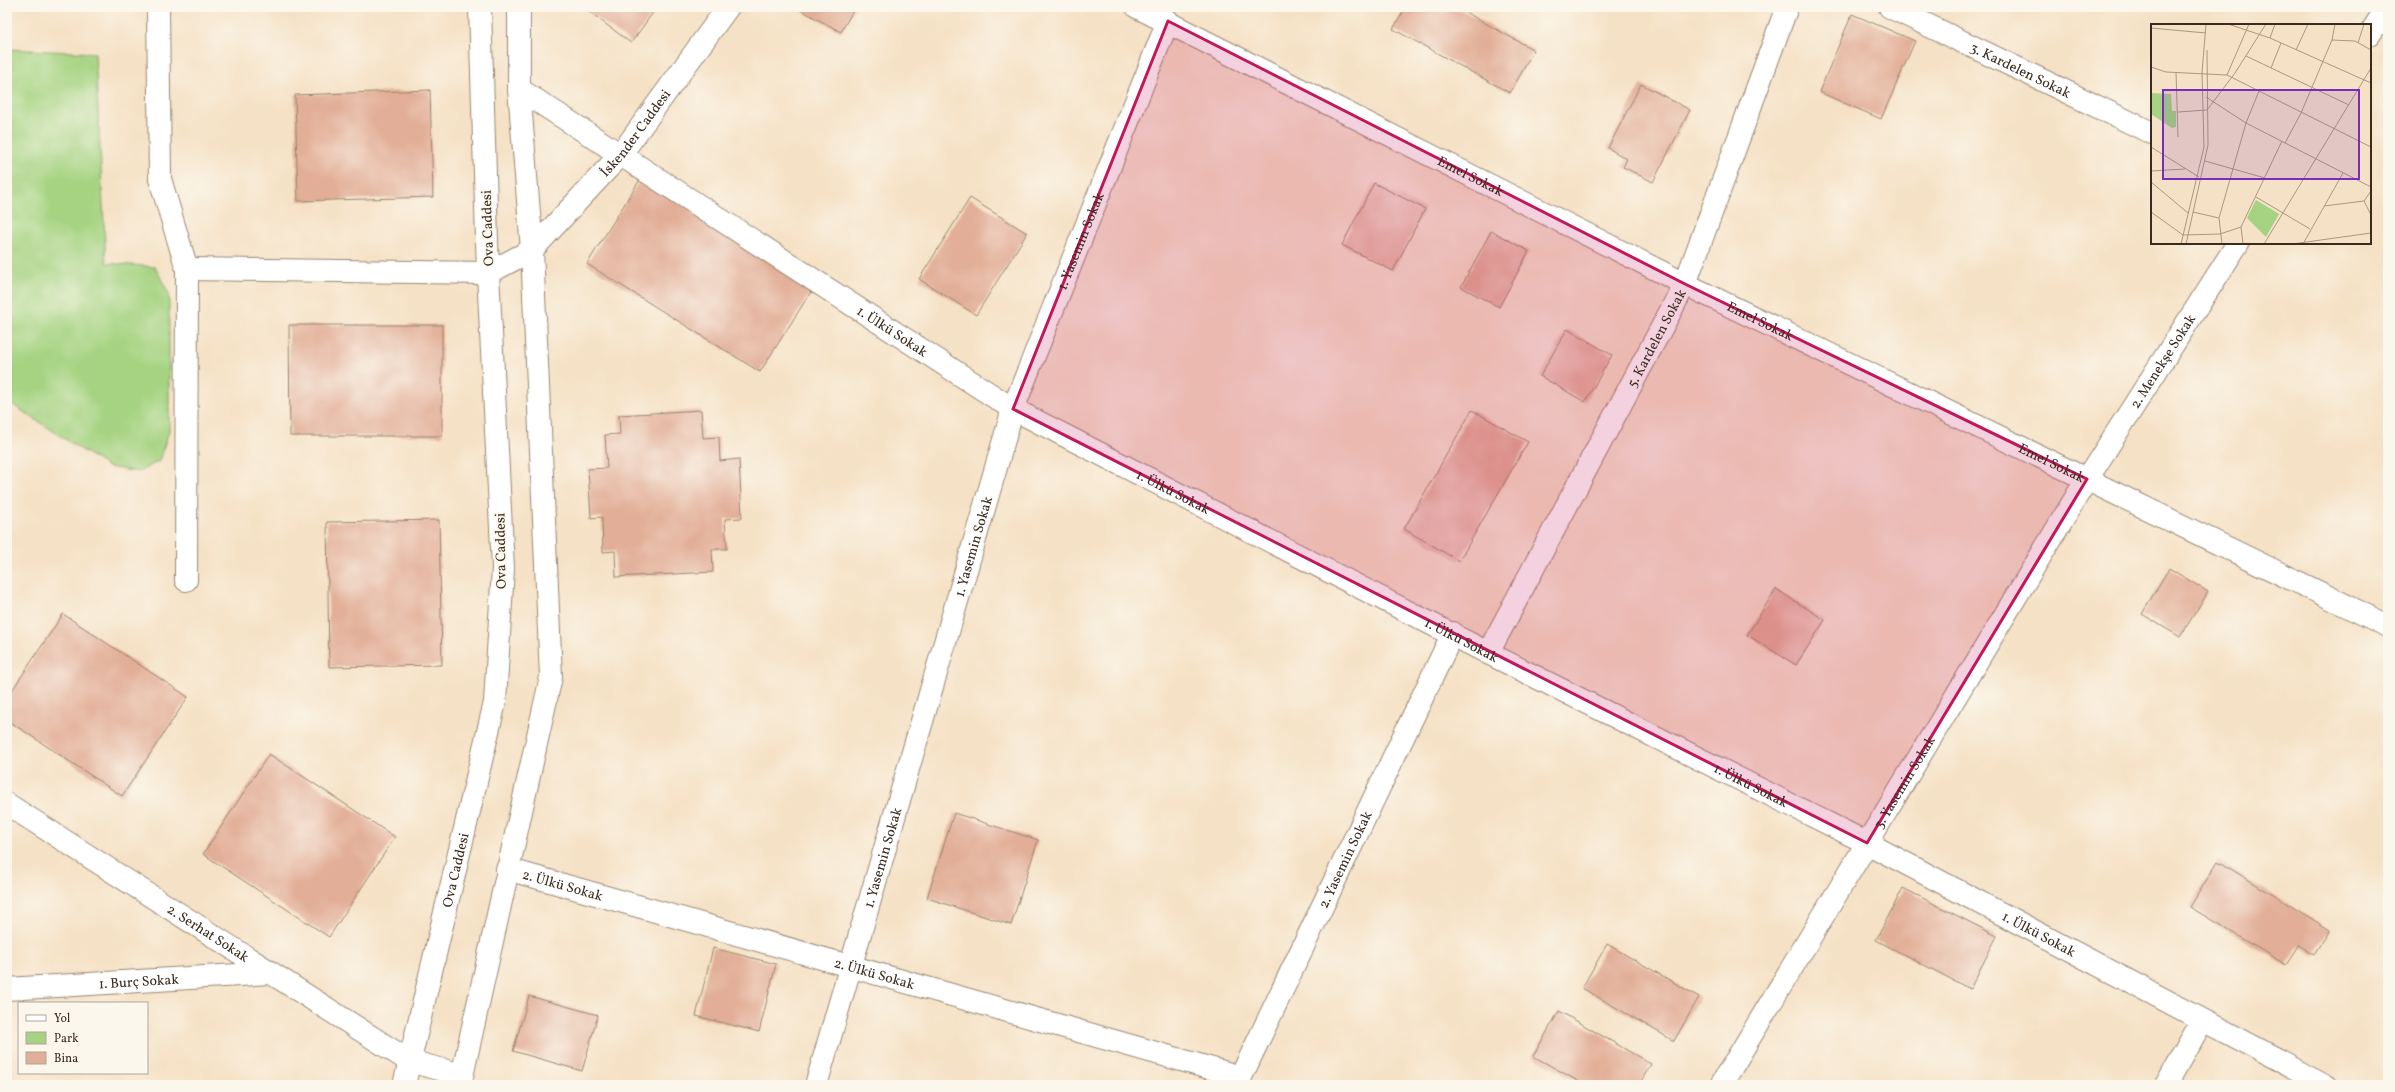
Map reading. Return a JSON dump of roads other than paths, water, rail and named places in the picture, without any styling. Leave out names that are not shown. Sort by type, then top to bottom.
[{"type":"street","points":[[158,7],[160,179],[187,269],[186,580]]},
{"type":"street","name":"Ova Caddesi","points":[[404,1085],[495,702],[503,568],[488,273],[480,7]]},
{"type":"street","points":[[461,1080],[551,677],[532,250],[519,89],[519,7]]},
{"type":"street","name":"İskender Caddesi","points":[[488,273],[532,250],[621,154],[728,7]]},
{"type":"street","name":"Emel Sokak","points":[[1137,7],[1168,21],[1685,284],[2388,626]]},
{"type":"street","name":"5. Kardelen Sokak","points":[[1488,653],[1685,284],[1787,7]]},
{"type":"street","name":"3. Kardelen Sokak","points":[[1890,7],[2151,133]]},
{"type":"street","points":[[2371,32],[2387,7]]},
{"type":"street","name":"1. Yasemin Sokak","points":[[816,1085],[1013,409],[1168,21]]},
{"type":"street","name":"1. Ülkü Sokak","points":[[519,89],[1013,409],[1488,653],[1867,843],[2202,1021],[2326,1085]]},
{"type":"street","name":"2. Menekşe Sokak","points":[[2087,479],[2237,244]]},
{"type":"street","points":[[187,269],[488,273]]},
{"type":"street","name":"3. Yasemin Sokak","points":[[1721,1085],[2087,479]]},
{"type":"street","name":"2. Yasemin Sokak","points":[[1239,1081],[1453,634]]},
{"type":"street","name":"2. Serhat Sokak","points":[[7,804],[409,1061],[461,1080]]},
{"type":"street","name":"2. Ülkü Sokak","points":[[507,869],[850,966],[1239,1081]]},
{"type":"street","name":"1. Burç Sokak","points":[[7,989],[271,973]]},
{"type":"street","points":[[2166,1085],[2202,1021]]}]
